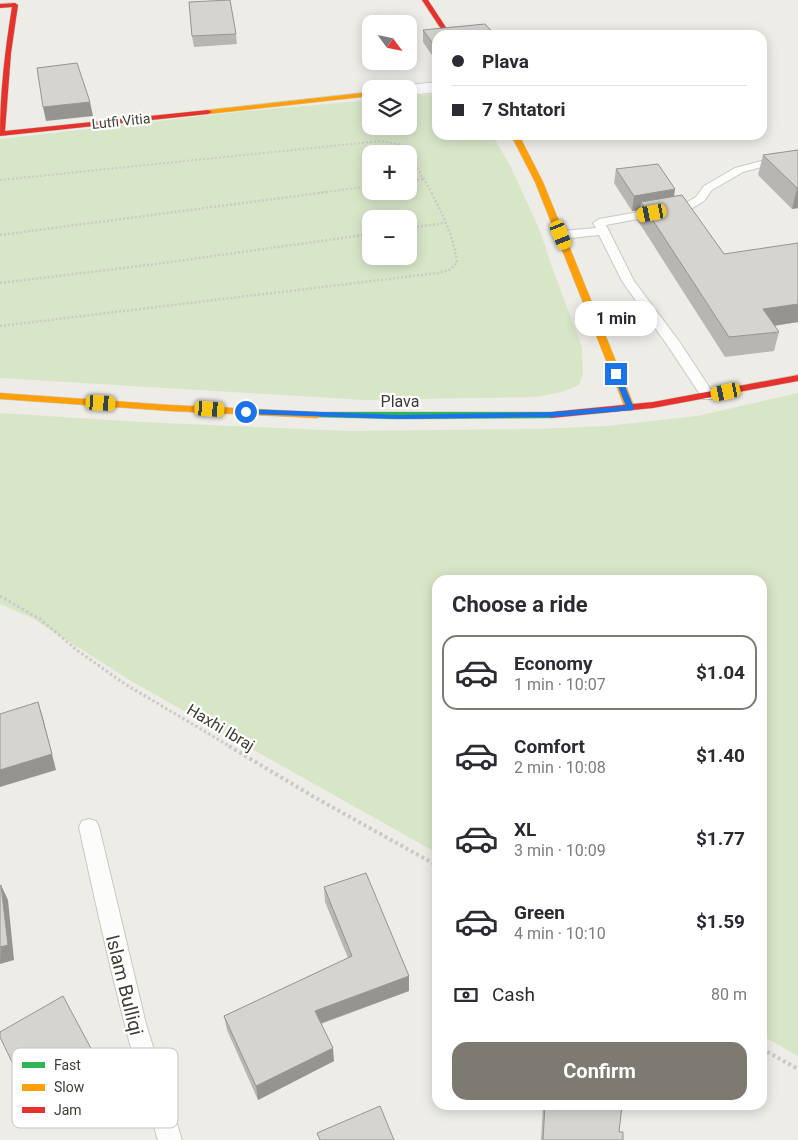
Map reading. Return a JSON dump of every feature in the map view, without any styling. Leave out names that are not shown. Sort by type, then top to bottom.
[{"type":"street","points":[[426,0],[445,30]]},
{"type":"street","name":"Lutfi Vitia","points":[[11,4],[1,134],[362,95]]},
{"type":"street","points":[[417,89],[432,88]]},
{"type":"street","points":[[518,140],[539,182],[630,408]]},
{"type":"street","name":"Plava","points":[[0,396],[283,414],[380,417],[553,414],[630,408],[708,396],[798,378]]},
{"type":"lane","points":[[708,396],[676,346],[628,281],[599,223],[687,207],[700,199],[708,188],[739,170],[798,154]]},
{"type":"lane","points":[[561,235],[603,231]]},
{"type":"lane","name":"Islam Bulliqi","points":[[88,827],[141,1048]]},
{"type":"lane","name":"Islam Bulliqi","points":[[166,1128],[170,1140]]},
{"type":"path","points":[[0,180],[381,142],[402,145]]},
{"type":"path","points":[[0,326],[438,273],[449,270],[457,263],[456,248],[417,168]]},
{"type":"path","points":[[417,180],[424,179]]},
{"type":"path","points":[[0,235],[362,187]]},
{"type":"path","points":[[417,227],[445,223]]},
{"type":"path","points":[[0,283],[202,258],[362,235]]},
{"type":"path","name":"Haxhi Ibraj","points":[[0,596],[40,619],[78,651],[125,684],[314,796],[432,863]]},
{"type":"path","points":[[767,1052],[798,1069]]},
{"type":"green space","points":[[432,94],[432,140],[495,140],[511,167],[540,231],[582,347],[583,373],[579,385],[561,392],[536,397],[364,400],[0,378],[0,139],[247,111],[362,101],[362,135],[417,135],[417,95]]},
{"type":"green space","points":[[798,393],[798,1056],[767,1038],[767,575],[432,575],[432,850],[131,681],[32,618],[0,604],[0,413],[141,422],[348,431],[537,429],[606,426],[697,416]]},
{"type":"building","points":[[230,0],[236,34],[192,36],[189,2]]},
{"type":"building","points":[[485,24],[490,30],[432,30],[432,43],[423,30]]},
{"type":"building","points":[[77,63],[90,102],[43,107],[37,68]]},
{"type":"building","points":[[798,150],[798,188],[797,188],[763,155]]},
{"type":"building","points":[[658,164],[675,189],[634,196],[616,169]]},
{"type":"building","points":[[682,195],[724,254],[798,243],[798,304],[763,309],[779,332],[729,337],[641,202]]},
{"type":"building","points":[[38,702],[52,754],[0,770],[0,714]]},
{"type":"building","points":[[366,873],[409,976],[315,1011],[333,1048],[256,1086],[224,1016],[352,956],[324,887]]},
{"type":"building","points":[[0,886],[8,945],[0,947]]},
{"type":"building","points":[[63,996],[91,1048],[12,1048],[12,1062],[0,1037],[0,1032]]},
{"type":"building","points":[[380,1106],[394,1140],[320,1140],[317,1133]]},
{"type":"building","points":[[545,1110],[621,1110],[619,1132],[623,1132],[623,1140],[543,1140]]},
{"type":"traffic: fast","points":[[317,415],[551,415]]},
{"type":"traffic: slow","points":[[208,112],[362,95]]},
{"type":"traffic: slow","points":[[518,140],[539,182],[630,408]]},
{"type":"traffic: slow","points":[[0,396],[170,408],[317,415]]},
{"type":"traffic: jam","points":[[425,0],[445,30]]},
{"type":"traffic: jam","points":[[0,6],[15,5],[8,53],[1,134],[208,112]]},
{"type":"traffic: jam","points":[[551,415],[653,405],[798,378]]},
{"type":"route","points":[[246,412],[399,417],[553,414],[630,408],[616,374]]}]
